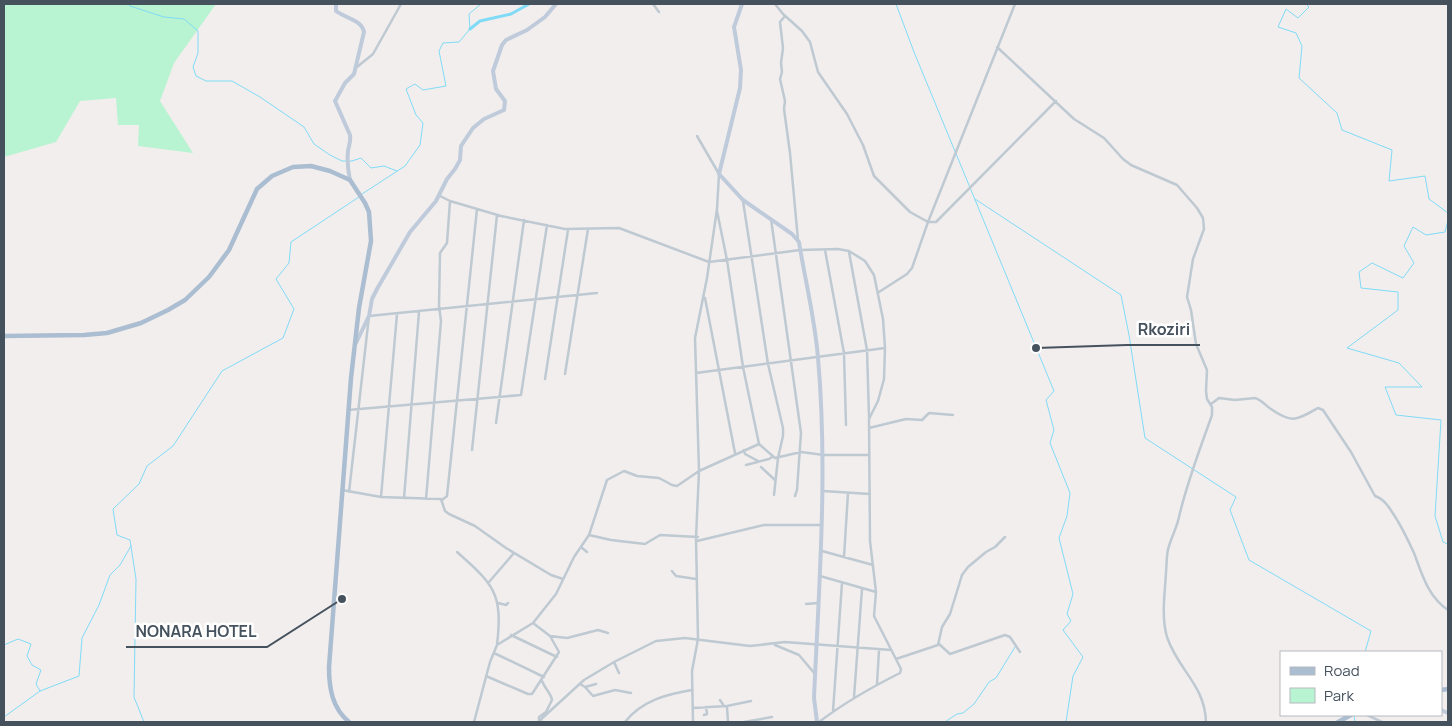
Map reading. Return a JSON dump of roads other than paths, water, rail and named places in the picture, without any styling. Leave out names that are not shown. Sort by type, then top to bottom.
[{"type":"main road","points":[[4,336],[84,336],[107,333],[147,321],[185,300],[209,277],[229,250],[256,189],[272,176],[293,167],[311,166],[324,168],[350,180],[369,212],[371,241],[359,308],[348,410],[329,667],[329,682],[334,702],[349,722]]},
{"type":"main road","points":[[1338,722],[1349,716]]},
{"type":"street","points":[[336,4],[336,12],[360,23],[364,32],[354,74],[345,83],[335,100],[350,134],[351,140],[347,165],[350,180]]},
{"type":"street","points":[[355,68],[373,54],[401,4]]},
{"type":"street","points":[[349,492],[372,299],[410,232],[427,212],[460,160],[461,146],[473,128],[484,119],[504,110],[505,101],[496,89],[493,71],[503,44],[506,40],[527,30],[545,17],[556,4]]},
{"type":"street","points":[[653,4],[659,12]]},
{"type":"street","points":[[693,722],[692,671],[698,639],[696,579],[698,470],[695,338],[704,296],[717,209],[719,174],[740,88],[740,70],[734,27],[742,4]]},
{"type":"street","points":[[775,4],[784,16],[802,31],[810,42],[818,72],[847,114],[863,145],[874,176],[910,212],[928,222],[936,222],[1056,101]]},
{"type":"street","points":[[879,292],[910,271],[1015,4]]},
{"type":"street","points":[[784,16],[780,22],[783,48],[780,79],[785,100],[798,240],[818,356],[824,456],[814,698],[818,722],[877,684],[900,673],[901,669],[875,618],[876,592],[870,541],[867,350],[849,251]]},
{"type":"street","points":[[997,47],[1076,121],[1104,138],[1123,159],[1131,165],[1177,185],[1203,218],[1204,229],[1194,259],[1188,297],[1193,317],[1196,344],[1207,370],[1206,391],[1207,399],[1211,404],[1212,416],[1192,469],[1179,520],[1168,549],[1164,604],[1167,636],[1182,667],[1194,682],[1202,699],[1205,707],[1206,722]]},
{"type":"street","points":[[698,136],[719,174],[742,200],[798,240]]},
{"type":"street","points":[[438,195],[497,215],[568,229],[619,228],[709,262],[800,250],[838,249],[849,251],[865,260],[868,264],[874,275],[879,292],[885,348],[884,379],[878,401],[869,419]]},
{"type":"street","points":[[426,499],[441,321],[440,253],[447,243],[450,200]]},
{"type":"street","points":[[742,200],[768,364],[782,428],[782,444],[778,458],[774,495]]},
{"type":"street","points":[[342,490],[381,497],[442,500],[447,496],[477,209]]},
{"type":"street","points":[[717,209],[727,260],[743,367],[759,444],[772,457]]},
{"type":"street","points":[[472,450],[497,215]]},
{"type":"street","points":[[771,219],[802,433],[795,496]]},
{"type":"street","points":[[496,423],[524,220]]},
{"type":"street","points":[[348,410],[521,395],[547,224]]},
{"type":"street","points":[[545,379],[568,229]]},
{"type":"street","points":[[565,374],[588,229]]},
{"type":"street","points":[[825,250],[844,353],[846,424]]},
{"type":"street","points":[[369,316],[597,293]]},
{"type":"street","points":[[704,296],[735,454]]},
{"type":"street","points":[[404,498],[419,312]]},
{"type":"street","points":[[381,497],[397,314]]},
{"type":"street","points":[[355,344],[369,316]]},
{"type":"street","points":[[696,373],[885,348]]},
{"type":"street","points":[[1211,404],[1219,398],[1235,400],[1256,398],[1271,410],[1294,420],[1318,408],[1323,410],[1375,496],[1382,498],[1402,528],[1421,575],[1429,589],[1448,610]]},
{"type":"street","points":[[869,428],[906,419],[922,420],[929,412],[953,415]]},
{"type":"street","points":[[733,441],[737,440]]},
{"type":"street","points":[[497,645],[533,623],[556,594],[574,557],[589,535],[607,480],[624,472],[637,476],[659,478],[675,486],[698,470],[759,444]]},
{"type":"street","points":[[744,450],[745,454],[759,462]]},
{"type":"street","points":[[746,465],[772,457],[778,458],[801,452],[824,456],[869,454]]},
{"type":"street","points":[[761,467],[775,480]]},
{"type":"street","points":[[823,491],[870,494]]},
{"type":"street","points":[[844,557],[848,493]]},
{"type":"street","points":[[442,500],[445,511],[449,514],[475,526],[514,553],[563,580]]},
{"type":"street","points":[[589,535],[645,544],[660,535],[697,539],[764,525],[822,525]]},
{"type":"street","points":[[939,644],[942,627],[950,614],[962,575],[968,567],[1005,537]]},
{"type":"street","points":[[581,547],[586,552]]},
{"type":"street","points":[[821,551],[873,565]]},
{"type":"street","points":[[457,552],[489,582],[494,590],[500,621],[497,645],[486,676],[474,722]]},
{"type":"street","points":[[489,582],[514,553]]},
{"type":"street","points":[[672,571],[676,576],[696,579]]},
{"type":"street","points":[[820,576],[876,592]]},
{"type":"street","points":[[833,711],[842,583]]},
{"type":"street","points":[[854,698],[862,589]]},
{"type":"street","points":[[498,603],[508,603]]},
{"type":"street","points":[[806,604],[818,603]]},
{"type":"street","points":[[486,676],[530,694],[544,677],[559,652],[550,636],[533,623]]},
{"type":"street","points":[[550,636],[567,638],[598,630],[608,633]]},
{"type":"street","points":[[512,635],[557,657]]},
{"type":"street","points":[[939,644],[950,654],[1004,636],[1010,637],[1020,652]]},
{"type":"street","points":[[538,722],[580,684],[614,662],[656,641],[685,638],[750,646],[785,642],[891,650]]},
{"type":"street","points":[[774,644],[799,656],[815,674]]},
{"type":"street","points":[[896,658],[939,644]]},
{"type":"street","points":[[877,684],[878,650]]},
{"type":"street","points":[[494,654],[544,677]]},
{"type":"street","points":[[614,662],[619,674]]},
{"type":"street","points":[[538,722],[552,700],[541,681]]},
{"type":"street","points":[[580,684],[593,696],[615,690],[631,693]]},
{"type":"street","points":[[585,687],[596,684]]},
{"type":"street","points":[[625,722],[638,710],[654,700],[673,693],[692,690]]},
{"type":"street","points":[[672,699],[673,693]]},
{"type":"street","points":[[720,700],[725,706],[728,722]]},
{"type":"street","points":[[693,708],[706,706],[732,707],[751,701]]},
{"type":"street","points":[[704,715],[707,714],[706,706]]},
{"type":"street","points":[[1369,716],[1382,722]]},
{"type":"street","points":[[744,722],[772,717]]},
{"type":"street","points":[[538,722],[543,722]]},
{"type":"waterway","points":[[128,4],[164,17],[184,19],[198,31],[198,53],[193,67],[196,76],[206,81],[232,81],[260,97],[304,127],[314,144],[342,161],[352,161],[361,158],[371,168],[384,166],[397,171]]},
{"type":"waterway","points":[[362,194],[405,166],[420,145],[423,123],[416,115],[406,89],[415,84],[423,90],[446,86],[439,51],[443,43],[459,42],[470,29],[469,14],[481,4]]},
{"type":"waterway","points":[[470,29],[480,21],[511,14],[529,4]]},
{"type":"waterway","points":[[896,4],[1054,391],[1046,400],[1054,430],[1050,443],[1070,493],[1067,516],[1059,538],[1073,594],[1067,614],[1071,621],[1063,630],[1083,657],[1073,676],[1066,722]]},
{"type":"waterway","points":[[1306,4],[1309,7],[1298,18],[1286,9],[1278,27],[1296,33],[1302,46],[1299,78],[1337,113],[1342,130],[1392,150],[1389,181],[1425,176],[1429,199],[1448,213]]},
{"type":"waterway","points":[[144,722],[134,697],[136,579],[130,540],[117,535],[113,509],[139,484],[147,466],[173,446],[222,371],[283,338],[294,309],[276,279],[289,263],[291,242],[359,197]]},
{"type":"waterway","points":[[975,199],[1121,295],[1145,438],[1236,497],[1230,510],[1249,560],[1371,631],[1365,651]]},
{"type":"waterway","points":[[1448,220],[1445,232],[1426,235],[1413,227],[1404,246],[1414,263],[1403,278],[1372,263],[1359,272],[1361,288],[1398,292],[1398,310],[1347,348],[1399,363],[1422,387],[1385,387],[1396,415],[1441,420],[1435,516],[1443,542],[1448,544]]},
{"type":"waterway","points":[[4,717],[40,691],[79,676],[82,638],[99,605],[110,575],[120,565],[131,546]]},
{"type":"waterway","points":[[4,645],[18,639],[31,644],[27,656],[32,665],[41,670],[36,684],[40,691]]},
{"type":"waterway","points":[[945,722],[957,714],[963,713],[974,704],[989,682],[996,678],[1015,647]]},
{"type":"waterway","points":[[1354,716],[1355,722]]},
{"type":"place","name":"Rkoziri","points":[[1036,348]]},
{"type":"place","name":"NONARA HOTEL","points":[[342,599]]}]
